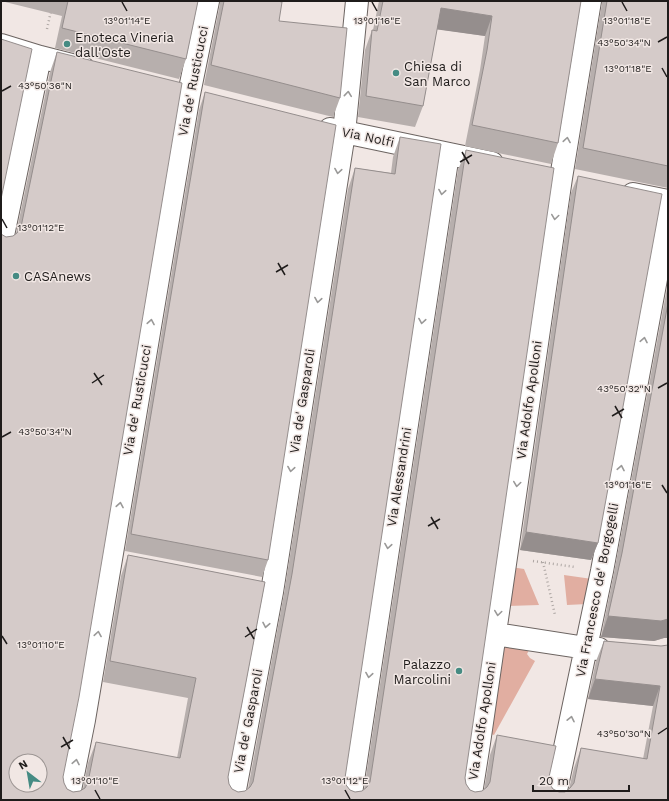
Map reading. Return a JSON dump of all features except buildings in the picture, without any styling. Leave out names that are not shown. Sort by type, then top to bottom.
[{"type":"street","name":"Via de' Rusticucci","points":[[68,800],[84,720],[110,561],[197,96],[208,1]]},
{"type":"street","name":"Via de' Gasparoli","points":[[233,800],[264,590],[344,133],[357,1]]},
{"type":"street","name":"Via Adolfo Apolloni","points":[[470,800],[506,557],[569,180],[590,1]]},
{"type":"street","points":[[1,45],[40,57],[100,72]]},
{"type":"street","points":[[1,245],[40,57]]},
{"type":"street","points":[[167,88],[197,96]]},
{"type":"street","name":"Via Nolfi","points":[[313,125],[344,133],[508,167]]},
{"type":"street","name":"Via Alessandrini","points":[[350,800],[448,154]]},
{"type":"street","points":[[538,174],[569,180]]},
{"type":"street","points":[[614,190],[668,202]]},
{"type":"street","name":"Via Francesco de' Borgogelli","points":[[554,800],[602,571],[668,214]]},
{"type":"street","points":[[110,561],[133,566]]},
{"type":"street","points":[[495,634],[586,648],[617,651]]},
{"type":"path","points":[[506,557],[602,571]]},
{"type":"path","points":[[543,562],[562,644]]},
{"type":"shaded area","points":[[511,567],[524,569],[539,605],[506,606]]},
{"type":"shaded area","points":[[564,575],[592,579],[587,604],[567,605]]},
{"type":"shaded area","points":[[500,644],[530,648],[527,654],[535,661],[494,735],[487,733]]},
{"type":"place","name":"Enoteca Vineria dall'Oste","points":[[67,44]]},
{"type":"place","name":"Chiesa di San Marco","points":[[396,73]]},
{"type":"place","name":"CASAnews","points":[[16,276]]},
{"type":"place","name":"Palazzo Marcolini","points":[[459,671]]}]
